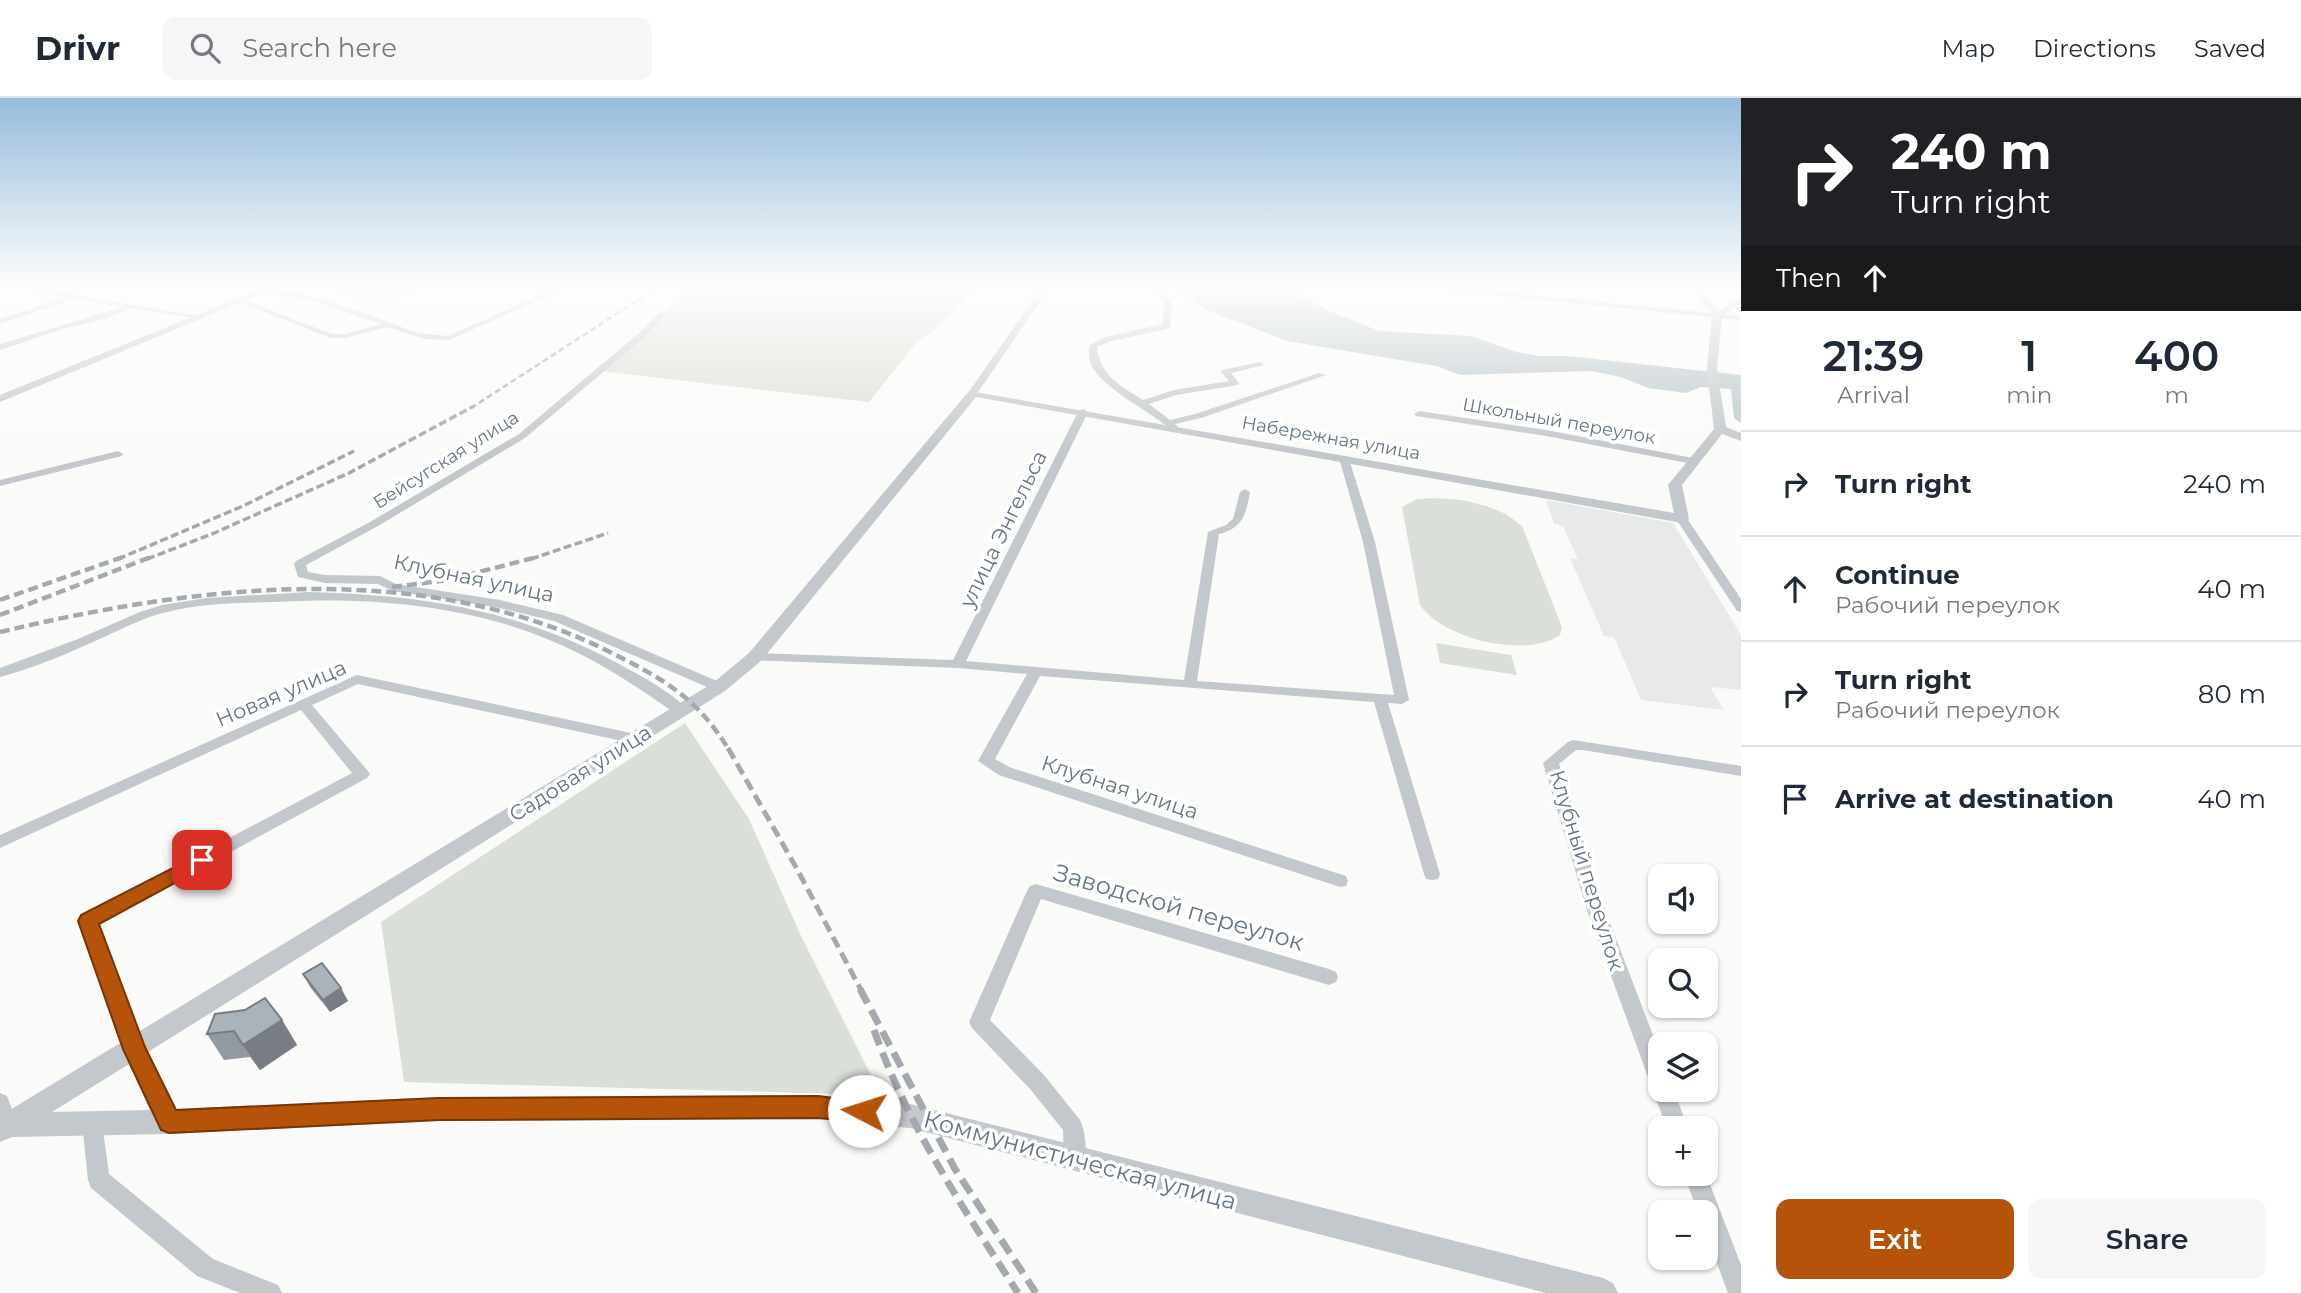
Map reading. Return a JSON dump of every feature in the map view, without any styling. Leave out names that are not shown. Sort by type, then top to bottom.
[{"type":"street","points":[[0,399],[137,343]]},
{"type":"street","name":"Бейсугская улица","points":[[300,564],[374,524],[522,436],[633,343]]},
{"type":"street","name":"Садовая улица","points":[[3,1120],[134,1049],[719,687],[755,657],[973,393],[1008,343]]},
{"type":"street","points":[[1099,343],[1093,346],[1095,364],[1111,382],[1144,403],[1171,425],[1322,375]]},
{"type":"street","points":[[1714,343],[1712,369],[1720,429],[1675,485],[1682,519],[1741,608]]},
{"type":"street","points":[[1144,403],[1174,393],[1235,383],[1225,372],[1260,365]]},
{"type":"street","name":"Набережная улица","points":[[973,393],[1171,425],[1682,519]]},
{"type":"street","name":"улица Энгельса","points":[[958,664],[1083,412]]},
{"type":"street","name":"Школьный переулок","points":[[1419,414],[1546,433],[1693,461]]},
{"type":"street","points":[[1720,429],[1741,437]]},
{"type":"street","points":[[0,483],[118,454]]},
{"type":"street","points":[[755,657],[958,664],[1190,685],[1402,700],[1369,542],[1344,458]]},
{"type":"street","points":[[1190,685],[1214,532],[1233,527],[1237,523],[1245,492]]},
{"type":"street","name":"Клубная улица","points":[[300,564],[302,574],[314,577],[380,580],[393,587],[500,604],[558,618],[719,687]]},
{"type":"street","points":[[0,673],[136,617],[163,609],[194,603],[336,594],[399,598],[515,623],[564,640],[617,665],[680,710]]},
{"type":"street","name":"Клубная улица","points":[[1035,671],[986,761],[1004,771],[1340,881]]},
{"type":"street","name":"Новая улица","points":[[0,842],[357,679],[636,739]]},
{"type":"street","points":[[1380,699],[1432,874]]},
{"type":"street","points":[[169,1122],[134,1049],[88,921],[362,774],[303,704]]},
{"type":"street","name":"Клубный переулок","points":[[1648,1048],[1596,910],[1551,763],[1573,745],[1583,745],[1741,771]]},
{"type":"street","name":"Заводской переулок","points":[[1075,1160],[1073,1127],[1037,1083],[979,1022],[1036,891],[1329,978]]},
{"type":"street","name":"Коммунистическая улица","points":[[3,1120],[169,1122],[439,1109],[818,1107],[910,1116],[1603,1293]]},
{"type":"street","points":[[92,1123],[99,1180],[205,1268],[270,1293]]},
{"type":"street","points":[[1700,1186],[1740,1293]]},
{"type":"shaded area","points":[[631,343],[916,343],[869,402],[599,371]]},
{"type":"shaded area","points":[[1298,343],[1490,343],[1540,356],[1567,356],[1741,375],[1741,423],[1734,418],[1731,389],[1701,387],[1686,393],[1648,388],[1621,377],[1591,371],[1461,375],[1436,366]]},
{"type":"shaded area","points":[[1437,498],[1486,506],[1506,514],[1522,526],[1562,627],[1560,635],[1545,642],[1527,645],[1486,642],[1447,627],[1431,617],[1420,605],[1402,507],[1417,499]]},
{"type":"shaded area","points":[[1546,500],[1673,523],[1741,635],[1741,690],[1710,687],[1724,710],[1641,700],[1614,637],[1604,636],[1570,558],[1578,559],[1563,526],[1554,524]]},
{"type":"shaded area","points":[[1436,643],[1511,655],[1517,675],[1440,663]]},
{"type":"shaded area","points":[[685,723],[749,819],[801,936],[881,1095],[404,1082],[381,922]]},
{"type":"building","points":[[322,963],[341,988],[323,1000],[303,974]]},
{"type":"building","points":[[265,998],[282,1020],[243,1045],[234,1031],[207,1034],[215,1014],[245,1010]]},
{"type":"railway","points":[[471,408],[572,343]]},
{"type":"railway","points":[[147,559],[212,534],[349,473],[474,406]]},
{"type":"railway","points":[[121,558],[243,506],[354,451]]},
{"type":"railway","points":[[537,557],[608,533]]},
{"type":"railway","points":[[0,615],[151,557]]},
{"type":"railway","points":[[392,587],[448,580],[537,557]]},
{"type":"railway","points":[[531,559],[537,557]]},
{"type":"railway","points":[[0,600],[121,558]]},
{"type":"railway","points":[[0,632],[152,602],[229,593],[307,589],[385,592],[461,602],[536,622],[608,651],[662,680],[691,702],[717,731],[729,750]]},
{"type":"railway","points":[[728,748],[797,869],[861,990]]},
{"type":"railway","points":[[860,989],[955,1169],[1036,1293]]},
{"type":"railway","points":[[874,1030],[903,1100],[938,1166],[1018,1293]]},
{"type":"route","points":[[202,860],[88,921],[134,1049],[169,1122],[439,1109],[818,1107],[864,1111]]}]
